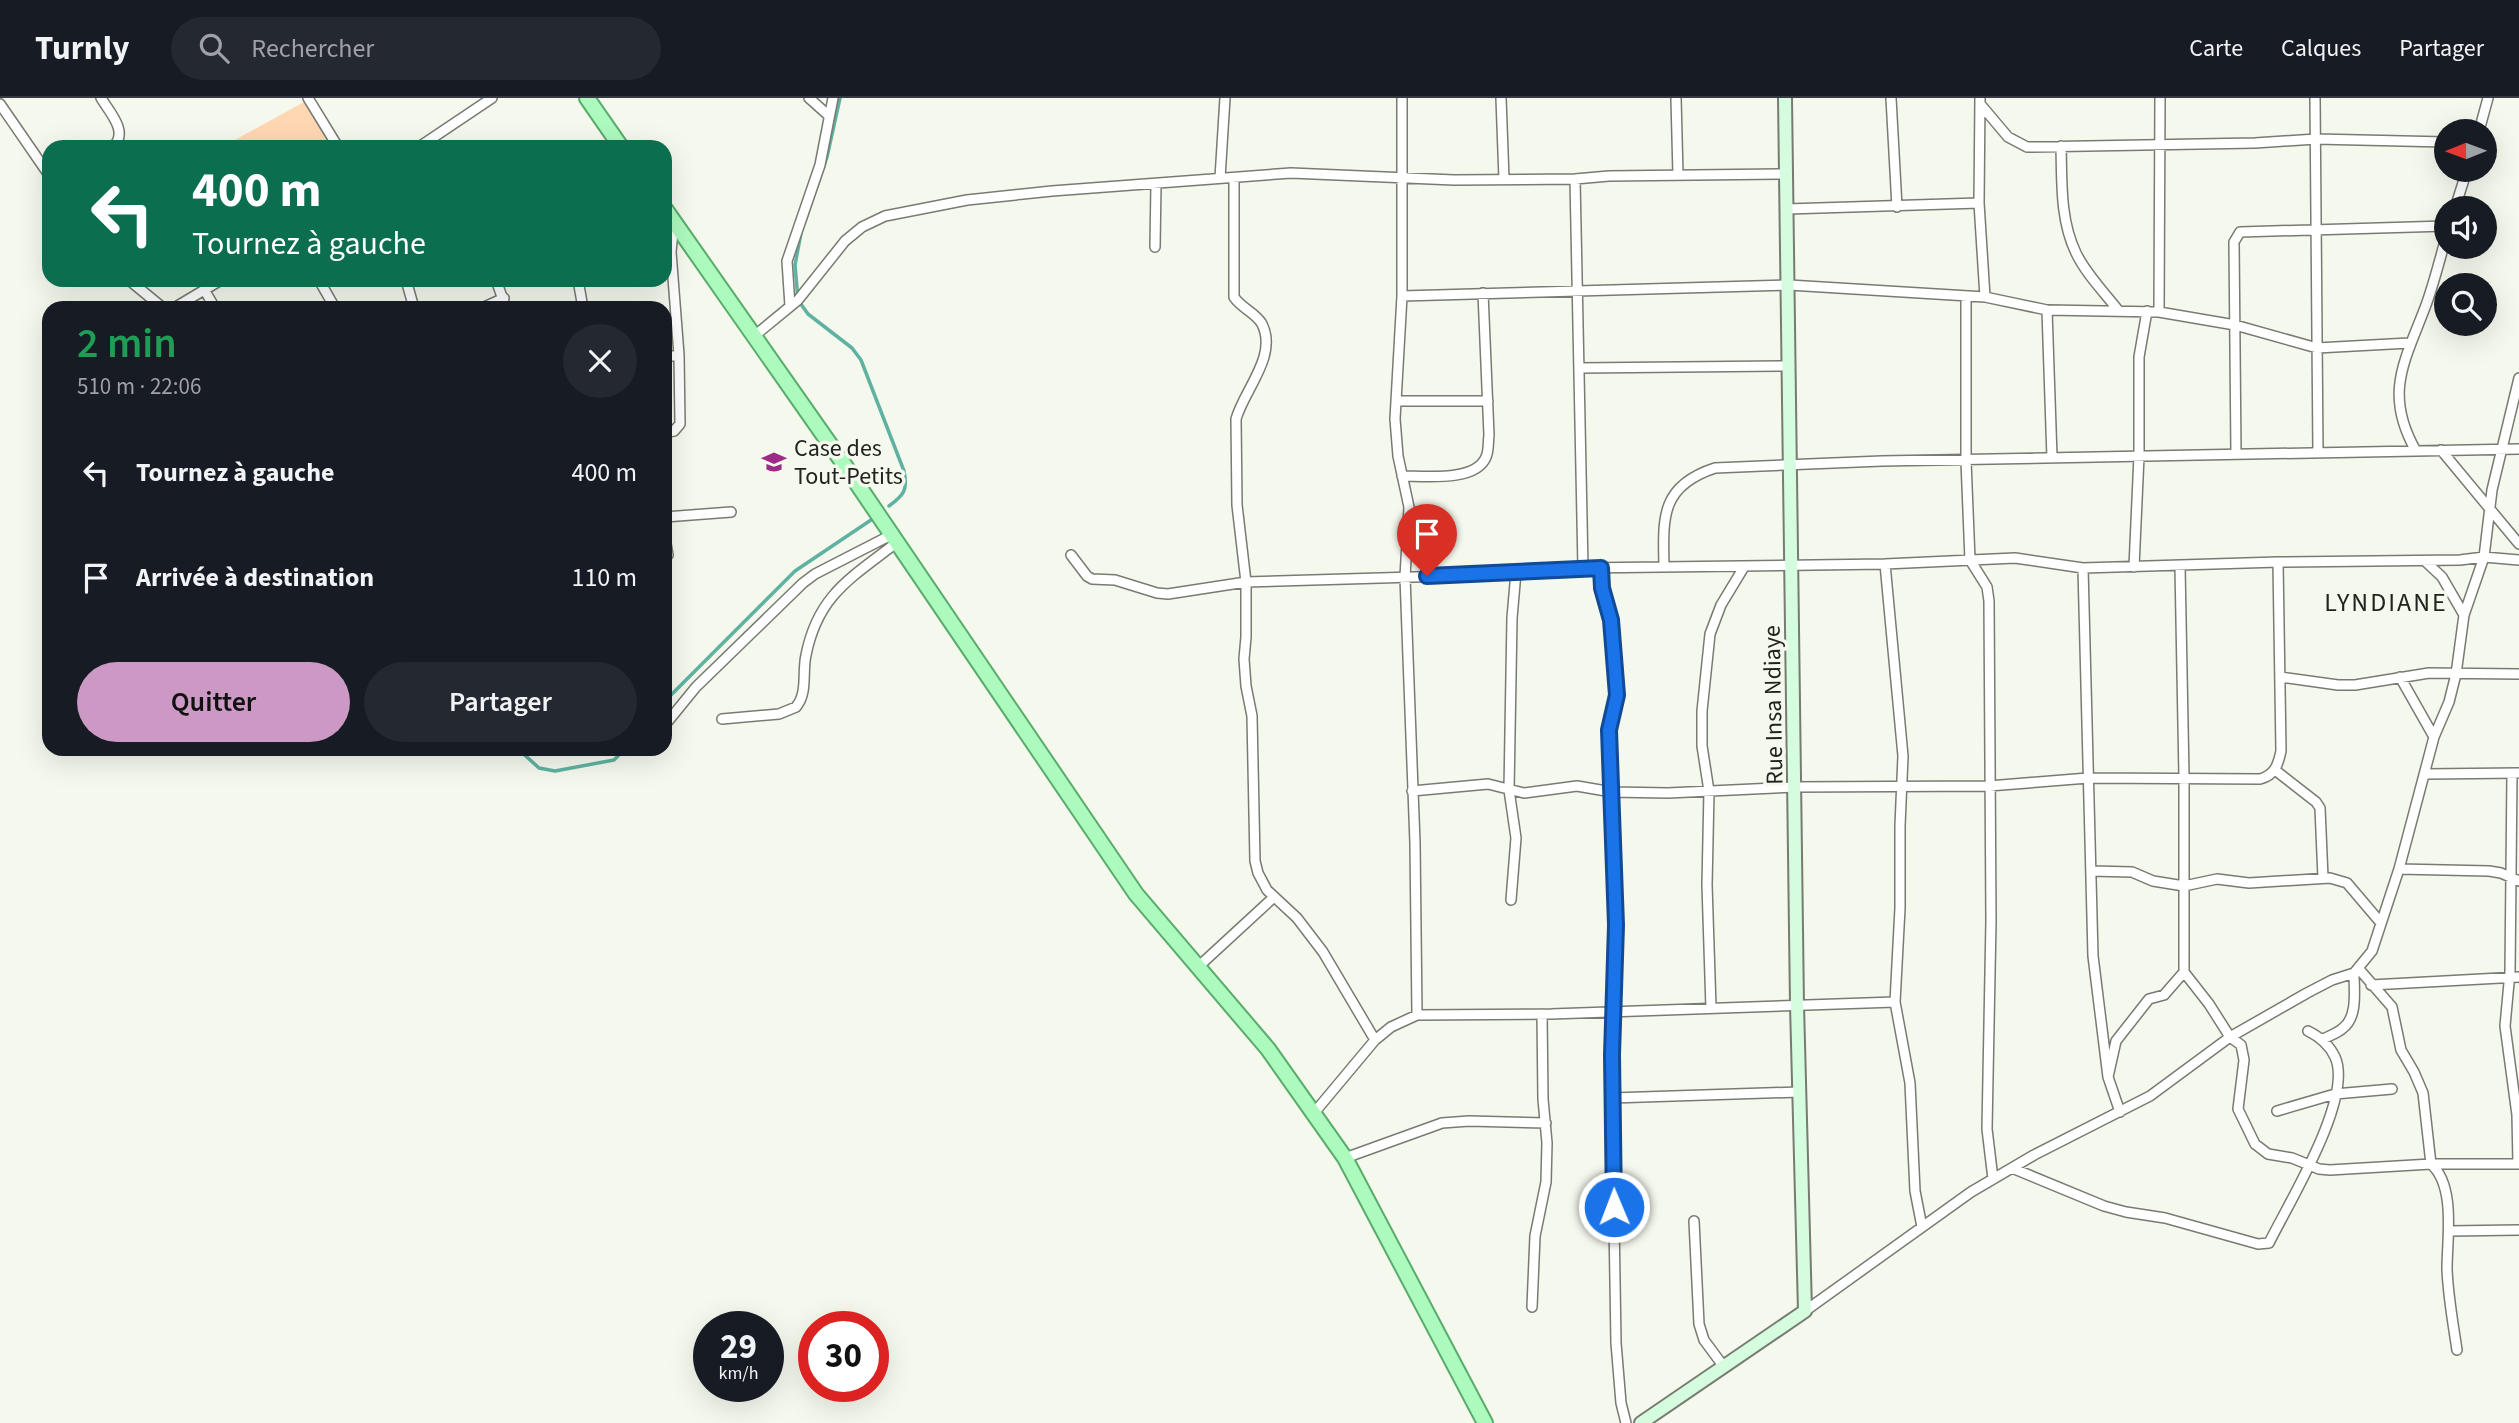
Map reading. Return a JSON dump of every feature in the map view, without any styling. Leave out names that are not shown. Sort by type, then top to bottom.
[{"type":"main road","points":[[587,98],[616,140]]},
{"type":"main road","name":"Rue Insa Ndiaye","points":[[1784,98],[1789,285],[1797,1005],[1805,1311]]},
{"type":"main road","points":[[672,218],[1136,894],[1268,1049],[1345,1158],[1485,1423]]},
{"type":"main road","points":[[1641,1423],[1805,1311]]},
{"type":"street","points":[[101,98],[120,130],[119,140]]},
{"type":"street","points":[[308,98],[334,140]]},
{"type":"street","points":[[429,140],[492,98]]},
{"type":"street","points":[[809,98],[828,115]]},
{"type":"street","points":[[790,306],[786,261],[820,165],[833,98]]},
{"type":"street","points":[[1220,178],[1225,98]]},
{"type":"street","points":[[1402,98],[1402,296],[1396,437],[1409,507],[1405,577],[1416,870],[1417,1015]]},
{"type":"street","points":[[1501,98],[1504,179]]},
{"type":"street","points":[[1676,98],[1678,175]]},
{"type":"street","points":[[1891,98],[1897,207]]},
{"type":"street","points":[[2159,312],[2160,98]]},
{"type":"street","points":[[2315,98],[2318,453]]},
{"type":"street","points":[[2482,119],[2488,98]]},
{"type":"street","points":[[1981,101],[2008,137],[2027,147],[2255,143],[2316,139],[2434,142]]},
{"type":"street","points":[[1981,101],[1979,203],[1984,298]]},
{"type":"street","points":[[0,104],[42,165]]},
{"type":"street","points":[[2061,146],[2064,215],[2070,238],[2084,266],[2118,310]]},
{"type":"street","points":[[753,337],[790,306],[845,241],[862,227],[885,216],[967,200],[1052,191],[1312,173],[1402,179],[1786,174]]},
{"type":"street","points":[[1234,177],[1234,297],[1260,321],[1266,347],[1255,383],[1240,408],[1237,419],[1237,505],[1245,582],[1244,659],[1252,716],[1255,861],[1267,890],[1297,918],[1324,952],[1375,1040]]},
{"type":"street","points":[[1575,178],[1583,568]]},
{"type":"street","points":[[1156,184],[1156,247]]},
{"type":"street","points":[[1787,209],[1979,203]]},
{"type":"street","points":[[672,242],[674,221]]},
{"type":"street","points":[[2236,454],[2236,236],[2240,232],[2434,226]]},
{"type":"street","points":[[2416,451],[2403,429],[2399,399],[2400,375],[2440,259]]},
{"type":"street","points":[[672,265],[679,355],[680,424],[672,431]]},
{"type":"street","points":[[1402,296],[1789,285],[1984,298],[2047,310],[2159,312],[2235,324],[2317,348],[2409,343]]},
{"type":"street","points":[[138,287],[154,301]]},
{"type":"street","points":[[188,301],[212,287]]},
{"type":"street","points":[[499,287],[505,301]]},
{"type":"street","points":[[205,292],[211,301]]},
{"type":"street","points":[[1402,476],[1467,474],[1478,468],[1486,457],[1489,435],[1483,293]]},
{"type":"street","points":[[1966,297],[1966,461],[1970,560],[1987,587],[1989,601],[1991,921],[1987,1129],[1993,1179]]},
{"type":"street","points":[[497,301],[504,298]]},
{"type":"street","points":[[2047,310],[2052,458]]},
{"type":"street","points":[[2134,567],[2139,456],[2139,357],[2147,311]]},
{"type":"street","points":[[672,356],[679,355]]},
{"type":"street","points":[[1580,368],[1790,366]]},
{"type":"street","points":[[1805,1311],[1947,1208],[1993,1179],[2150,1096],[2230,1037],[2307,993],[2356,971],[2371,951],[2381,923],[2399,869],[2434,737],[2449,702],[2456,674],[2464,615],[2484,557],[2500,450],[2519,378]]},
{"type":"street","points":[[1396,401],[1488,401]]},
{"type":"street","points":[[1664,567],[1663,527],[1669,500],[1680,486],[1695,474],[1715,468],[1790,464],[2519,449]]},
{"type":"street","points":[[2441,450],[2519,544]]},
{"type":"street","points":[[672,516],[731,512]]},
{"type":"street","points":[[722,719],[779,714],[796,707],[803,694],[808,644],[813,627],[824,607],[840,586],[894,539]]},
{"type":"street","points":[[672,716],[696,687],[803,583],[816,574],[894,539]]},
{"type":"street","points":[[1071,555],[1087,576],[1125,582],[1168,594],[1245,582],[1583,568],[1885,564],[2015,558],[2083,568],[2425,561],[2484,557],[2519,560]]},
{"type":"street","points":[[2425,561],[2442,577],[2464,615]]},
{"type":"street","points":[[1412,791],[1488,784],[1508,790],[1535,792],[1577,786],[1612,793],[1795,787],[1989,786],[2088,778],[2268,777],[2275,770],[2281,751],[2278,562]]},
{"type":"street","points":[[1885,564],[1900,707],[1902,786],[1895,1002],[1910,1083],[1915,1191],[1922,1227]]},
{"type":"street","points":[[1711,1008],[1707,885],[1709,791],[1702,746],[1702,711],[1710,634],[1721,605],[1744,567]]},
{"type":"street","points":[[2180,567],[2184,972],[2230,1037],[2241,1045],[2244,1060],[2238,1109],[2255,1144],[2268,1154],[2292,1158],[2310,1166],[2330,1170],[2431,1164],[2519,1164],[2517,1115],[2505,1026],[2514,977],[2516,774],[2426,774]]},
{"type":"street","points":[[1601,568],[1602,588],[1611,620],[1617,695],[1609,730],[1616,925],[1612,1098],[1616,1343],[1620,1403],[1626,1423]]},
{"type":"street","points":[[2083,568],[2092,956],[2108,1077],[2120,1112]]},
{"type":"street","points":[[1511,900],[1516,838],[1508,790],[1516,572]]},
{"type":"street","points":[[2281,677],[2338,685],[2429,673],[2519,674]]},
{"type":"street","points":[[2400,677],[2434,737]]},
{"type":"street","points":[[2275,770],[2320,808],[2323,878]]},
{"type":"street","points":[[2399,869],[2489,871],[2515,879]]},
{"type":"street","points":[[2091,871],[2133,872],[2152,881],[2184,886],[2217,879],[2249,883],[2323,878],[2347,883],[2381,923]]},
{"type":"street","points":[[1198,967],[1274,897]]},
{"type":"street","points":[[2356,971],[2392,1007],[2401,1050],[2423,1093],[2431,1164],[2438,1170],[2443,1183],[2449,1231],[2447,1269],[2457,1350]]},
{"type":"street","points":[[2323,1039],[2343,1028],[2349,1021],[2353,1012],[2356,971]]},
{"type":"street","points":[[2108,1077],[2113,1051],[2122,1031],[2148,999],[2164,995],[2184,972]]},
{"type":"street","points":[[2371,985],[2514,977]]},
{"type":"street","points":[[1314,1113],[1375,1040],[1391,1027],[1417,1015],[1542,1014],[1895,1002]]},
{"type":"street","points":[[1532,1307],[1535,1236],[1546,1182],[1542,1014]]},
{"type":"street","points":[[2012,1168],[2104,1206],[2165,1218],[2258,1244],[2269,1242],[2310,1166],[2335,1094],[2335,1057],[2323,1039],[2308,1031]]},
{"type":"street","points":[[2277,1111],[2335,1094],[2392,1089]]},
{"type":"street","points":[[1612,1098],[1800,1092]]},
{"type":"street","points":[[1345,1158],[1442,1123],[1469,1121],[1546,1124]]},
{"type":"street","points":[[1694,1222],[1699,1324],[1704,1340],[1724,1367]]},
{"type":"street","points":[[2449,1231],[2519,1230]]},
{"type":"shaded area","points":[[304,102],[328,140],[235,140]]},
{"type":"waterway","points":[[805,221],[827,157],[840,98]]},
{"type":"waterway","points":[[802,228],[795,265],[798,300],[808,314],[852,348],[861,360],[904,471],[904,492],[889,506]]},
{"type":"waterway","points":[[672,694],[795,571],[871,520]]},
{"type":"waterway","points":[[526,756],[539,768],[555,771],[614,760],[618,756]]},
{"type":"place","name":"Case des Tout-Petits","points":[[774,462]]},
{"type":"district","name":"LYNDIANE","points":[[2386,602]]},
{"type":"route","points":[[1427,576],[1601,568],[1602,588],[1611,620],[1617,695],[1609,730],[1616,925],[1612,1055],[1614,1207]]}]
